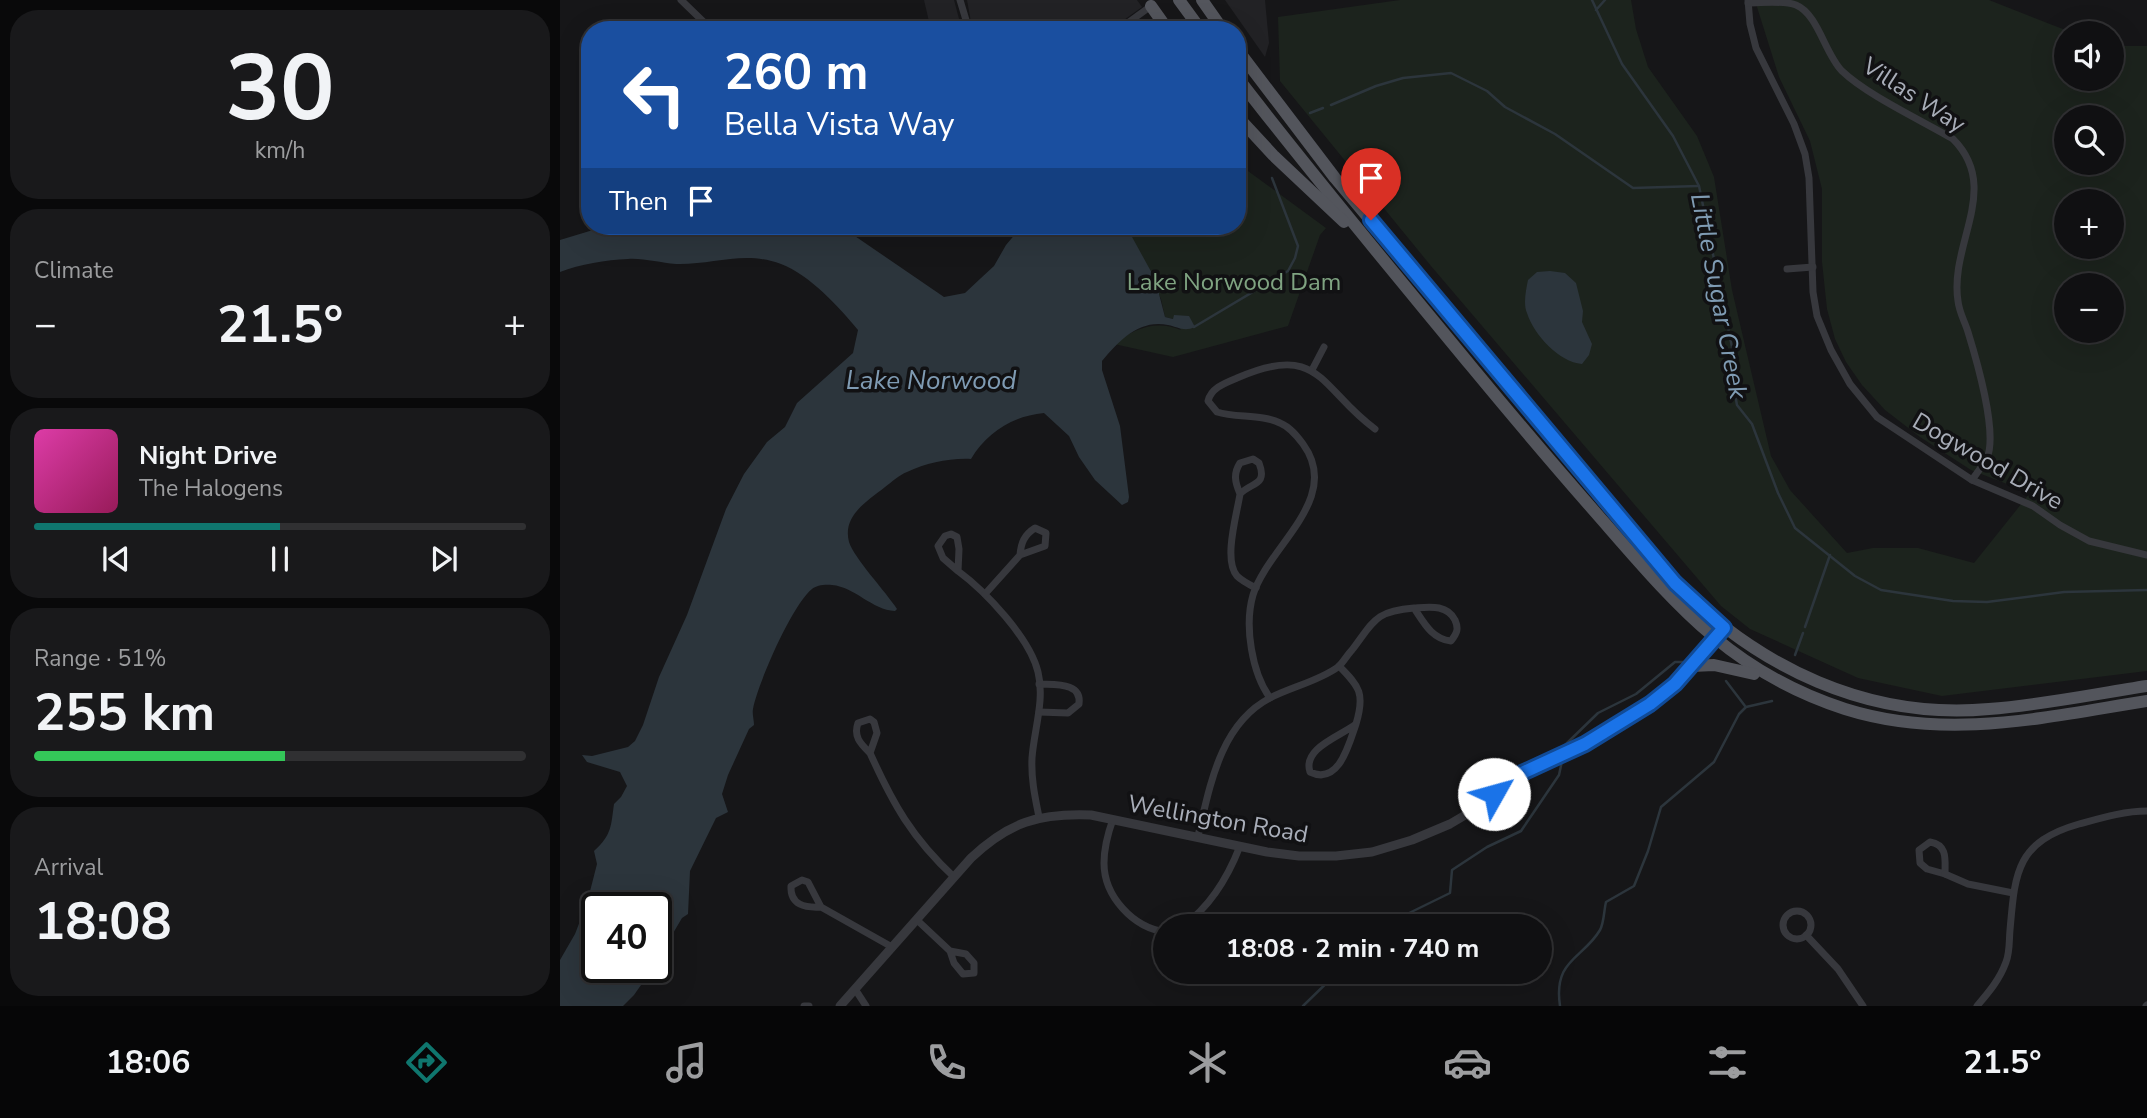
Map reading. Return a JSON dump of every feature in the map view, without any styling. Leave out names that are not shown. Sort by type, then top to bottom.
[{"type":"main road","points":[[1179,0],[1194,21]]},
{"type":"main road","points":[[1202,0],[1217,21]]},
{"type":"main road","points":[[1148,3],[1161,21]]},
{"type":"main road","points":[[1246,62],[1335,178],[1675,583],[1724,628],[1772,661],[1796,673],[1862,697],[1902,706],[1987,710],[2147,686]]},
{"type":"main road","points":[[1246,88],[1379,255],[1598,516],[1673,601],[1715,639],[1781,684]]},
{"type":"main road","points":[[1246,126],[1379,255]]},
{"type":"main road","points":[[1692,666],[1714,665],[1742,670],[1845,709],[1898,721],[1953,727],[2006,724],[2147,701]]},
{"type":"street","points":[[681,0],[703,21]]},
{"type":"street","points":[[960,0],[966,21]]},
{"type":"street","name":"Dogwood Drive","points":[[1748,1],[1756,48],[1794,124],[1805,154],[1809,177],[1813,292],[1817,316],[1831,350],[1850,384],[1877,417],[1972,480],[2033,506],[2089,541],[2147,555]]},
{"type":"street","name":"Villas Way","points":[[1748,1],[1785,2],[1798,6],[1809,15],[1840,69],[1862,86],[1952,139],[1963,149],[1971,163],[1975,178],[1974,197],[1958,274],[1958,303],[1976,361],[1986,406],[1990,442],[1988,456],[1972,480]]},
{"type":"street","points":[[1128,21],[1148,3]]},
{"type":"street","points":[[1787,269],[1813,267]]},
{"type":"street","points":[[1312,370],[1324,347]]},
{"type":"street","points":[[1270,698],[1253,664],[1250,626],[1253,596],[1302,517],[1310,498],[1316,471],[1296,434],[1279,422],[1217,412],[1209,401],[1210,394],[1229,382],[1267,368],[1292,365],[1312,370],[1323,378],[1359,417],[1375,429]]},
{"type":"street","points":[[1240,494],[1260,481],[1262,469],[1253,459],[1240,463],[1236,470],[1235,480],[1240,494],[1231,564],[1237,576],[1256,588]]},
{"type":"street","points":[[958,570],[958,542],[957,537],[951,534],[945,536],[938,546],[943,558],[985,594],[1031,651],[1038,672],[1039,712],[1032,774],[1040,817]]},
{"type":"street","points":[[985,594],[1020,555]]},
{"type":"street","points":[[1198,836],[1211,780],[1227,742],[1250,711],[1270,698],[1339,666],[1373,621],[1390,610],[1414,608],[1435,607],[1445,609],[1458,626],[1457,633],[1451,641],[1434,636],[1414,608]]},
{"type":"street","name":"Wellington Road","points":[[840,1006],[954,877],[989,842],[1013,826],[1040,817],[1091,815],[1299,856],[1372,852],[1412,840],[1450,824],[1472,811],[1522,773],[1585,744],[1619,724],[1667,691],[1724,628]]},
{"type":"street","points":[[1339,666],[1355,682],[1361,693],[1360,710],[1356,724],[1348,747],[1336,771],[1326,775],[1310,772],[1310,758],[1317,749],[1356,724]]},
{"type":"street","points":[[1039,712],[1068,713],[1079,704],[1080,697],[1077,691],[1070,687],[1040,684]]},
{"type":"street","points":[[870,753],[884,785],[919,841],[954,877]]},
{"type":"street","points":[[1977,1006],[1995,984],[2007,960],[2013,893],[2017,872],[2026,856],[2045,838],[2071,826],[2110,815],[2147,811]]},
{"type":"street","points":[[1113,819],[1105,851],[1107,881],[1126,913],[1139,925],[1153,931]]},
{"type":"street","points":[[1945,874],[1942,847],[1935,842],[1926,843],[1918,854],[1920,863],[1927,869],[1968,884],[2013,893]]},
{"type":"street","points":[[1198,914],[1230,874],[1240,846]]},
{"type":"street","points":[[821,906],[808,908],[794,901],[790,894],[791,886],[796,881],[807,881],[821,906],[892,947]]},
{"type":"street","points":[[1796,911],[1808,916],[1811,924],[1807,935],[1796,939],[1787,935],[1783,922],[1787,914],[1796,911]]},
{"type":"street","points":[[917,920],[950,951]]},
{"type":"street","points":[[1807,935],[1838,969],[1863,1006]]},
{"type":"street","points":[[855,989],[866,1006]]},
{"type":"street","points":[[804,1006],[809,1006]]},
{"type":"shaded area","points":[[924,0],[954,0],[960,21],[929,21]]},
{"type":"shaded area","points":[[967,0],[1137,0],[1142,7],[1123,21],[971,21]]},
{"type":"shaded area","points":[[1225,0],[1265,0],[1269,43],[1265,57],[1246,30],[1246,21],[1240,21]]},
{"type":"green space","points":[[1400,0],[1631,0],[1636,29],[1648,67],[1697,136],[1714,177],[1732,290],[1771,456],[1790,490],[1847,553],[1873,548],[1918,548],[1974,563],[2030,493],[1971,470],[1920,437],[1885,410],[1846,362],[1835,339],[1827,309],[1822,262],[1822,189],[1810,141],[1779,77],[1757,7],[1758,0],[1989,0],[2054,26],[2054,91],[2124,91],[2124,46],[2147,46],[2147,671],[1942,696],[1858,678],[1750,629],[1721,606],[1431,266],[1280,81],[1278,17]]},
{"type":"green space","name":"Lake Norwood Dam","points":[[1246,170],[1326,228],[1320,235],[1288,326],[1173,357],[1114,344],[1146,327],[1163,326],[1181,330],[1173,319],[1165,317],[1161,299],[1130,235],[1246,235]]},
{"type":"water","name":"Lake Norwood","points":[[581,234],[853,235],[944,297],[965,293],[994,266],[1014,235],[1131,235],[1159,286],[1165,317],[1173,319],[1174,315],[1189,316],[1195,327],[1184,329],[1158,324],[1139,328],[1115,346],[1102,361],[1102,370],[1120,426],[1128,502],[1122,505],[1095,480],[1069,436],[1044,413],[1022,418],[1002,427],[977,449],[971,459],[938,462],[904,473],[858,510],[849,524],[849,542],[857,557],[897,609],[887,610],[848,590],[824,585],[812,589],[795,611],[756,697],[753,709],[754,725],[749,729],[728,775],[722,794],[728,812],[716,818],[690,871],[688,914],[682,918],[672,935],[672,892],[590,892],[597,864],[594,851],[607,835],[614,804],[627,786],[620,772],[587,762],[582,755],[592,756],[628,747],[635,741],[659,677],[687,615],[726,509],[744,474],[767,442],[785,427],[797,403],[853,353],[858,330],[833,302],[803,276],[767,260],[741,258],[676,264],[628,259],[593,263],[560,272],[560,240]]},
{"type":"water","points":[[1537,272],[1565,273],[1576,283],[1583,311],[1582,322],[1592,344],[1589,355],[1582,364],[1565,358],[1548,346],[1535,330],[1527,313],[1525,301],[1528,280]]},
{"type":"water","name":"Lake Norwood","points":[[581,918],[581,983],[642,983],[623,1006],[560,1006],[560,960]]},
{"type":"waterway","name":"Little Sugar Creek","points":[[1592,0],[1622,64],[1673,136],[1699,186],[1732,347],[1730,367],[1737,405],[1752,424],[1778,493],[1795,528],[1855,576],[1881,590],[1953,601],[1987,602],[2064,592],[2147,590]]},
{"type":"waterway","points":[[1596,10],[1605,0]]},
{"type":"waterway","points":[[1331,105],[1403,78],[1451,73],[1487,91],[1505,107],[1555,134],[1633,188],[1698,186]]},
{"type":"waterway","points":[[1310,113],[1323,108]]},
{"type":"waterway","points":[[1194,327],[1288,271],[1295,258],[1298,246],[1272,178]]},
{"type":"waterway","points":[[1805,627],[1830,555]]},
{"type":"waterway","points":[[1795,655],[1803,633]]},
{"type":"waterway","points":[[1565,745],[1598,713],[1636,694],[1675,662],[1684,662]]},
{"type":"waterway","points":[[1726,681],[1745,706]]},
{"type":"waterway","points":[[1560,1006],[1559,990],[1565,969],[1600,930],[1606,902],[1634,886],[1661,807],[1714,762],[1739,714],[1746,707],[1772,701]]},
{"type":"waterway","points":[[1407,914],[1450,893],[1452,870],[1487,847],[1521,831],[1559,775],[1562,761]]},
{"type":"waterway","points":[[1303,1006],[1326,984]]},
{"type":"route","points":[[1371,220],[1675,583],[1724,628],[1675,684],[1650,704],[1585,744],[1522,773],[1494,794]]}]
